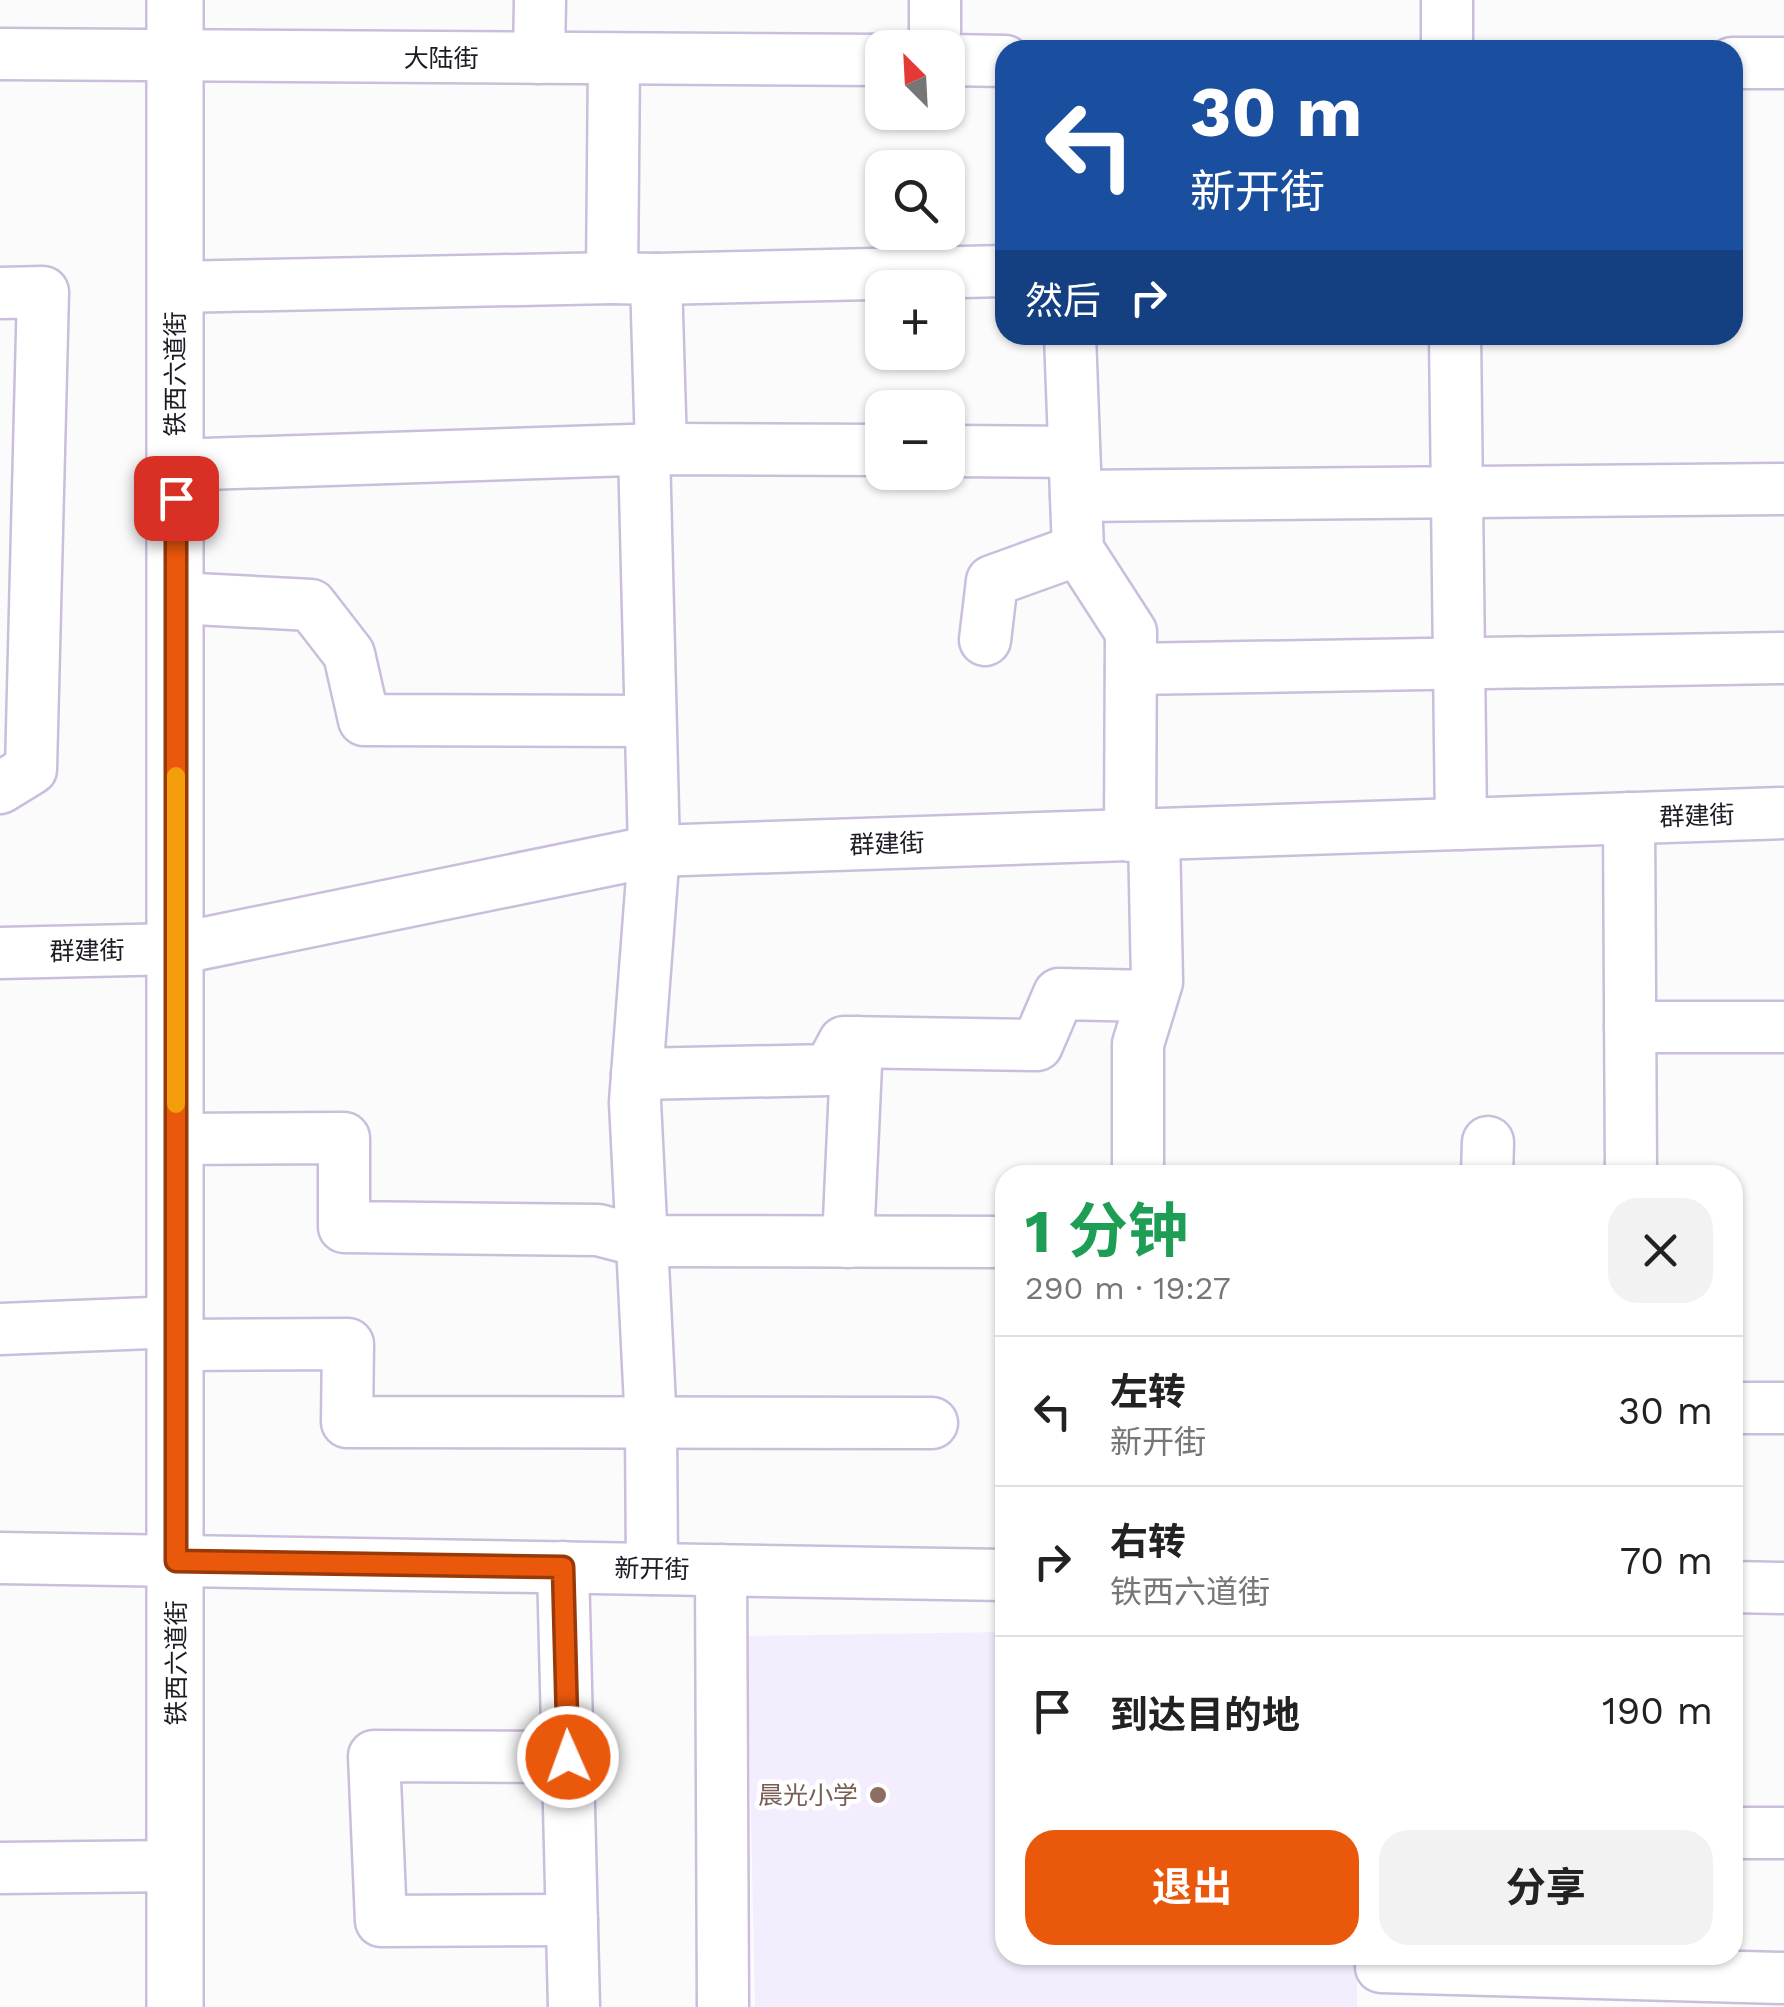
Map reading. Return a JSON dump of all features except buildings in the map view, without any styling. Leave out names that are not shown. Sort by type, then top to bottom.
[{"type":"main road","name":"铁西六道街","points":[[175,0],[175,2007]]},
{"type":"street","points":[[540,0],[540,58]]},
{"type":"street","points":[[935,0],[935,30]]},
{"type":"street","points":[[1448,0],[1448,40]]},
{"type":"street","name":"大陆街","points":[[0,54],[865,60]]},
{"type":"street","points":[[614,59],[652,449],[650,721],[654,851],[637,1074],[641,1241],[652,1426],[652,1569]]},
{"type":"street","points":[[965,60],[995,60]]},
{"type":"street","points":[[1743,63],[1784,63]]},
{"type":"street","points":[[175,287],[995,270]]},
{"type":"street","points":[[0,293],[44,292],[20,459],[17,635],[31,769],[0,788]]},
{"type":"street","points":[[1070,345],[1078,550],[1131,632],[1142,835],[1156,982],[1138,1044],[1138,1165]]},
{"type":"street","points":[[1455,345],[1461,824]]},
{"type":"street","points":[[176,465],[652,449],[865,450]]},
{"type":"street","points":[[965,454],[1075,474],[1457,492],[1784,489]]},
{"type":"street","points":[[985,640],[992,580],[1078,550]]},
{"type":"street","points":[[176,598],[310,605],[349,654],[364,720],[650,721]]},
{"type":"street","points":[[1131,669],[1784,658]]},
{"type":"street","name":"群建街","points":[[0,953],[176,949],[654,851],[1784,813]]},
{"type":"street","points":[[1629,818],[1630,1165]]},
{"type":"street","points":[[637,1074],[829,1070],[844,1042],[1037,1045],[1059,994],[1152,996]]},
{"type":"street","points":[[1630,1027],[1784,1027]]},
{"type":"street","points":[[848,1242],[857,1042]]},
{"type":"street","points":[[176,1139],[344,1138],[344,1228],[598,1230],[641,1241],[995,1242]]},
{"type":"street","points":[[0,1330],[176,1333],[348,1344],[347,1422],[652,1426],[932,1422]]},
{"type":"street","points":[[1743,1408],[1784,1408]]},
{"type":"street","name":"新开街","points":[[0,1558],[995,1575]]},
{"type":"street","points":[[563,1567],[574,2007]]},
{"type":"street","points":[[721,1570],[723,2007]]},
{"type":"street","points":[[1743,1587],[1784,1588]]},
{"type":"street","points":[[568,1757],[374,1756],[381,1920],[572,1920]]},
{"type":"street","points":[[1743,1834],[1784,1834]]},
{"type":"street","points":[[0,1868],[175,1866]]},
{"type":"street","points":[[1381,1976],[1784,1978]]},
{"type":"shaded area","name":"晨光小学","points":[[995,1632],[995,1965],[1357,1965],[1357,2007],[755,2007],[747,1636]]},
{"type":"slow traffic","points":[[176,776],[176,1104]]},
{"type":"place","name":"晨光小学","points":[[878,1795]]},
{"type":"route","points":[[176,498],[176,1561],[563,1567],[568,1757]]}]
